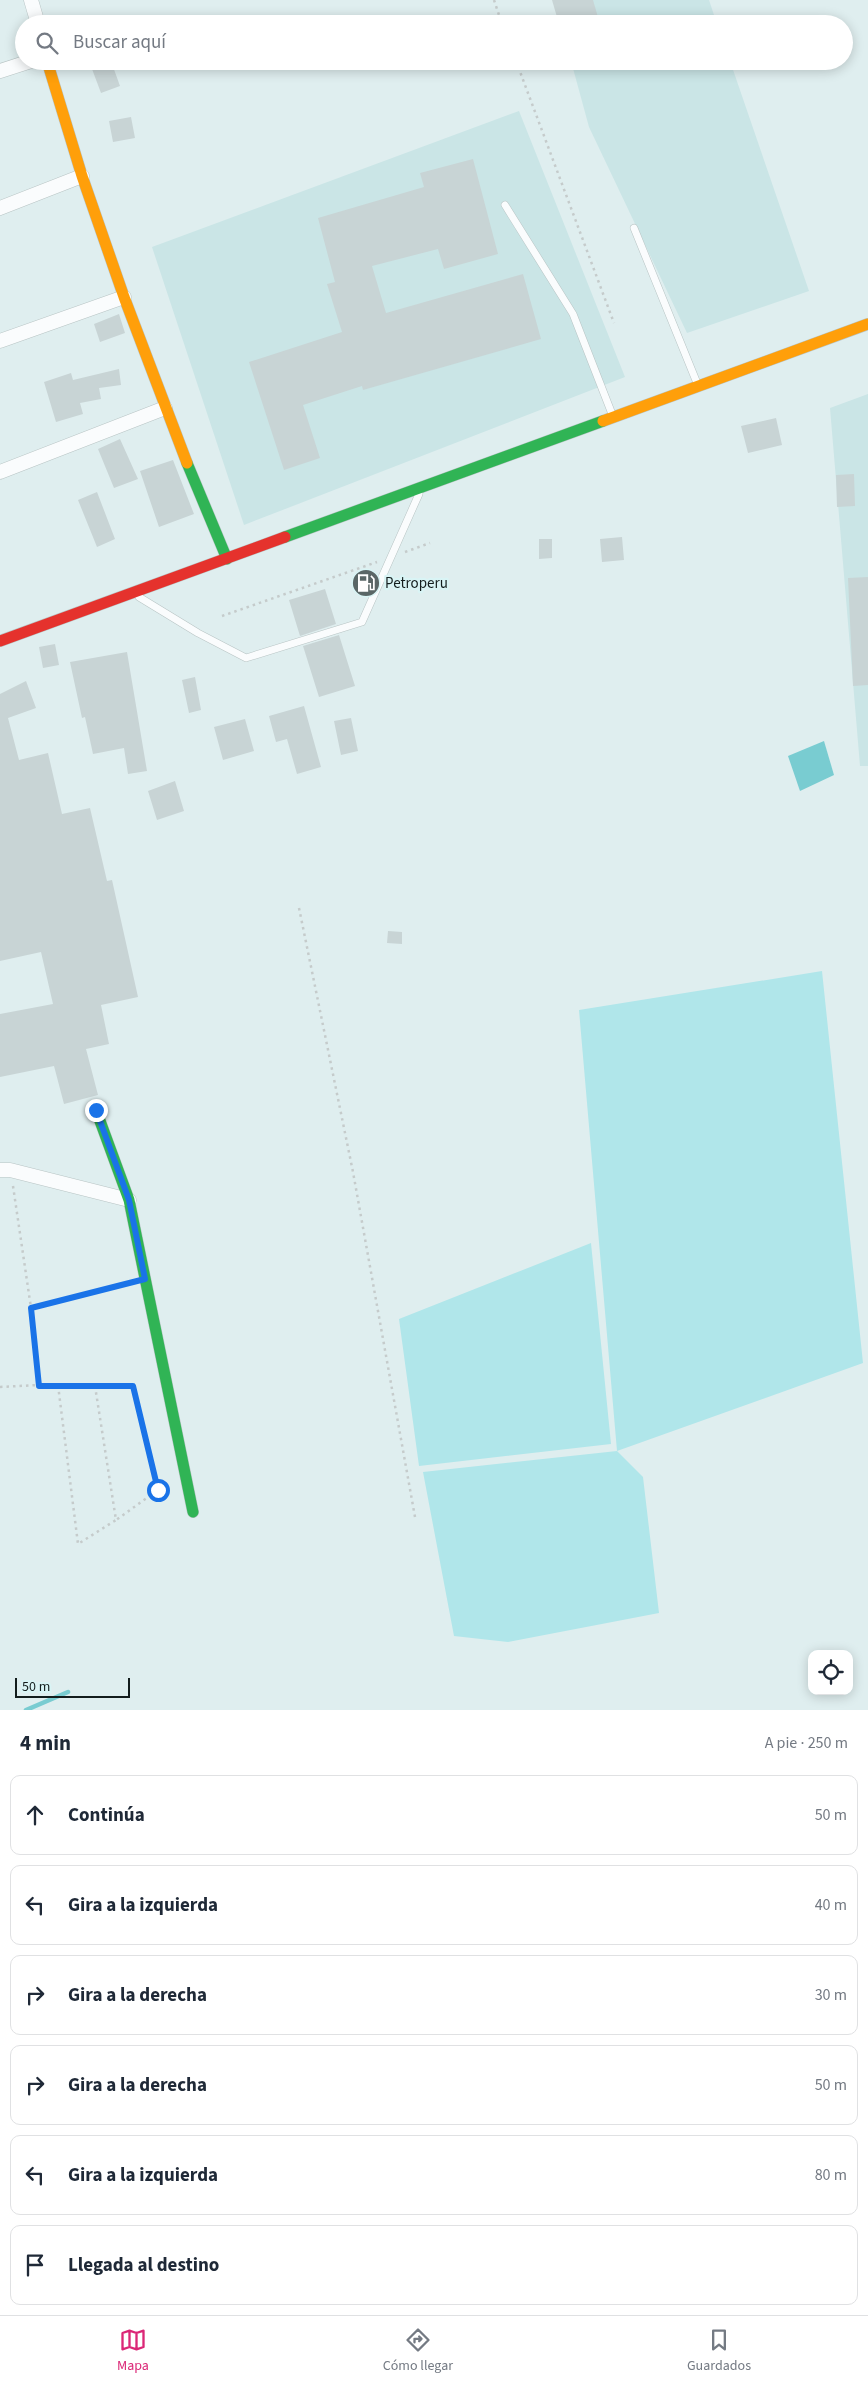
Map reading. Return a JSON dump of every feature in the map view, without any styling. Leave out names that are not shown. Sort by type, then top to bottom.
[{"type":"main road","points":[[50,70],[82,176],[124,296],[200,499],[227,559]]},
{"type":"main road","points":[[0,641],[868,324]]},
{"type":"main road","points":[[96,1110],[129,1200],[194,1512]]},
{"type":"street","points":[[31,0],[35,15]]},
{"type":"street","points":[[2,69],[15,65]]},
{"type":"street","points":[[0,208],[82,176]]},
{"type":"street","points":[[0,341],[124,296]]},
{"type":"street","points":[[0,472],[165,408]]},
{"type":"street","points":[[5,1170],[129,1200]]},
{"type":"lane","points":[[505,205],[573,314],[613,416]]},
{"type":"lane","points":[[634,228],[698,386]]},
{"type":"lane","points":[[132,593],[198,633],[246,658],[362,622],[424,485]]},
{"type":"path","points":[[494,0],[499,15]]},
{"type":"path","points":[[519,70],[614,324]]},
{"type":"path","points":[[222,616],[430,543]]},
{"type":"path","points":[[299,908],[353,1172],[415,1517]]},
{"type":"path","points":[[5,1170],[31,1308],[39,1386]]},
{"type":"path","points":[[31,1308],[145,1279]]},
{"type":"path","points":[[0,1387],[58,1385],[133,1386],[158,1490],[78,1544],[58,1385]]},
{"type":"path","points":[[95,1386],[116,1520]]},
{"type":"shaded area","points":[[554,0],[709,0],[714,15],[558,15]]},
{"type":"shaded area","points":[[573,70],[733,70],[809,291],[687,333],[589,127]]},
{"type":"shaded area","points":[[519,111],[625,377],[244,525],[152,247]]},
{"type":"shaded area","points":[[868,394],[868,766],[860,766],[830,408]]},
{"type":"shaded area","points":[[824,741],[834,775],[800,791],[788,756]]},
{"type":"shaded area","points":[[822,971],[863,1363],[617,1451],[579,1010]]},
{"type":"shaded area","points":[[591,1243],[611,1444],[419,1466],[399,1319]]},
{"type":"shaded area","points":[[617,1451],[643,1477],[659,1613],[508,1642],[454,1636],[423,1472]]},
{"type":"building","points":[[552,0],[593,0],[597,15],[556,15]]},
{"type":"building","points":[[92,70],[114,70],[120,86],[101,93]]},
{"type":"building","points":[[131,117],[135,138],[113,142],[109,121]]},
{"type":"building","points":[[473,159],[498,254],[444,269],[438,249],[372,266],[386,313],[523,274],[541,339],[363,390],[362,386],[303,405],[320,458],[284,470],[249,362],[342,332],[327,284],[335,282],[318,218],[424,187],[420,173]]},
{"type":"building","points":[[119,314],[125,333],[100,342],[94,324]]},
{"type":"building","points":[[119,369],[121,385],[99,388],[101,399],[80,403],[83,414],[56,422],[44,382],[71,373],[73,380]]},
{"type":"building","points":[[776,418],[782,445],[748,453],[741,426]]},
{"type":"building","points":[[120,439],[138,479],[114,488],[98,449]]},
{"type":"building","points":[[173,460],[194,514],[159,527],[140,471]]},
{"type":"building","points":[[854,474],[855,506],[837,507],[836,475]]},
{"type":"building","points":[[97,492],[115,539],[97,547],[78,500]]},
{"type":"building","points":[[622,537],[624,560],[602,562],[600,539]]},
{"type":"building","points":[[539,539],[552,539],[552,558],[539,559]]},
{"type":"building","points":[[868,577],[868,685],[853,686],[848,578]]},
{"type":"building","points":[[325,589],[336,624],[300,636],[289,600]]},
{"type":"building","points":[[339,635],[355,686],[319,697],[303,646]]},
{"type":"building","points":[[55,644],[59,665],[43,668],[39,647]]},
{"type":"building","points":[[127,652],[147,771],[128,774],[124,748],[93,754],[85,717],[82,718],[70,662]]},
{"type":"building","points":[[195,677],[201,710],[189,713],[182,680]]},
{"type":"building","points":[[26,681],[36,708],[8,718],[19,760],[48,753],[62,814],[90,808],[107,881],[112,880],[138,997],[101,1005],[109,1044],[86,1049],[98,1095],[64,1104],[54,1066],[0,1077],[0,1014],[53,1004],[41,952],[0,961],[0,694]]},
{"type":"building","points":[[304,706],[321,767],[297,774],[287,739],[276,742],[269,716]]},
{"type":"building","points":[[351,718],[358,751],[341,755],[334,721]]},
{"type":"building","points":[[245,719],[254,751],[223,760],[214,727]]},
{"type":"building","points":[[175,781],[184,811],[157,820],[148,791]]},
{"type":"building","points":[[388,931],[402,932],[402,944],[387,943]]},
{"type":"waterway","points":[[26,1710],[68,1692]]},
{"type":"traffic: fast","points":[[285,537],[603,421]]},
{"type":"traffic: fast","points":[[187,463],[227,559]]},
{"type":"traffic: fast","points":[[96,1110],[129,1200],[193,1512]]},
{"type":"traffic: slow","points":[[50,70],[82,176],[124,297],[187,463]]},
{"type":"traffic: slow","points":[[603,421],[868,324]]},
{"type":"traffic: jam","points":[[0,641],[285,537]]},
{"type":"place","name":"Petroperu","points":[[366,583]]},
{"type":"route","points":[[96,1110],[129,1200],[145,1279],[31,1308],[39,1386],[133,1386],[158,1490]]}]
